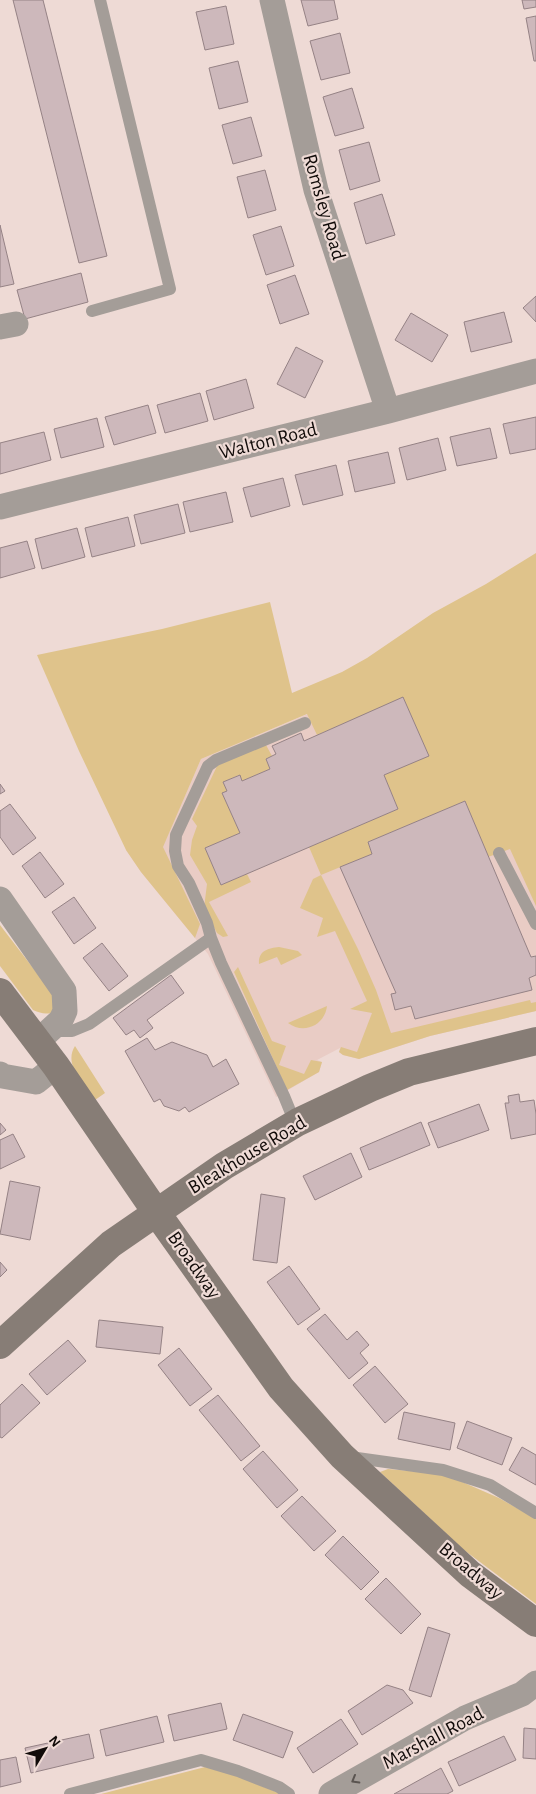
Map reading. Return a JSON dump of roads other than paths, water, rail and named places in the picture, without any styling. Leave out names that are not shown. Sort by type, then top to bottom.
[{"type":"street","name":"Romsley Road","points":[[272,0],[316,190],[388,411]]},
{"type":"street","name":"Walton Road","points":[[0,507],[388,411],[536,371]]},
{"type":"street","points":[[0,899],[64,992],[65,1011],[61,1020],[43,1036]]},
{"type":"street","name":"Broadway","points":[[0,992],[43,1036],[56,1066],[156,1212],[281,1388],[342,1456],[470,1574],[536,1623]]},
{"type":"street","name":"Bleakhouse Road","points":[[0,1345],[111,1244],[224,1166],[295,1124],[370,1088],[409,1072],[536,1041]]},
{"type":"street","points":[[0,1074],[2,1076],[36,1082],[56,1066]]},
{"type":"street","name":"Marshall Road","points":[[331,1794],[465,1718],[522,1694],[536,1683]]},
{"type":"lane","points":[[92,311],[170,289],[100,0]]},
{"type":"lane","points":[[295,1124],[211,938],[207,923],[189,883],[178,866],[175,851],[176,835],[208,766],[216,760],[305,723]]},
{"type":"lane","points":[[499,853],[536,924]]},
{"type":"lane","points":[[43,1036],[72,1031],[89,1024],[211,938]]},
{"type":"lane","points":[[342,1456],[443,1470],[490,1485],[536,1513]]},
{"type":"lane","points":[[70,1794],[201,1760],[238,1771],[279,1787],[289,1794]]}]
